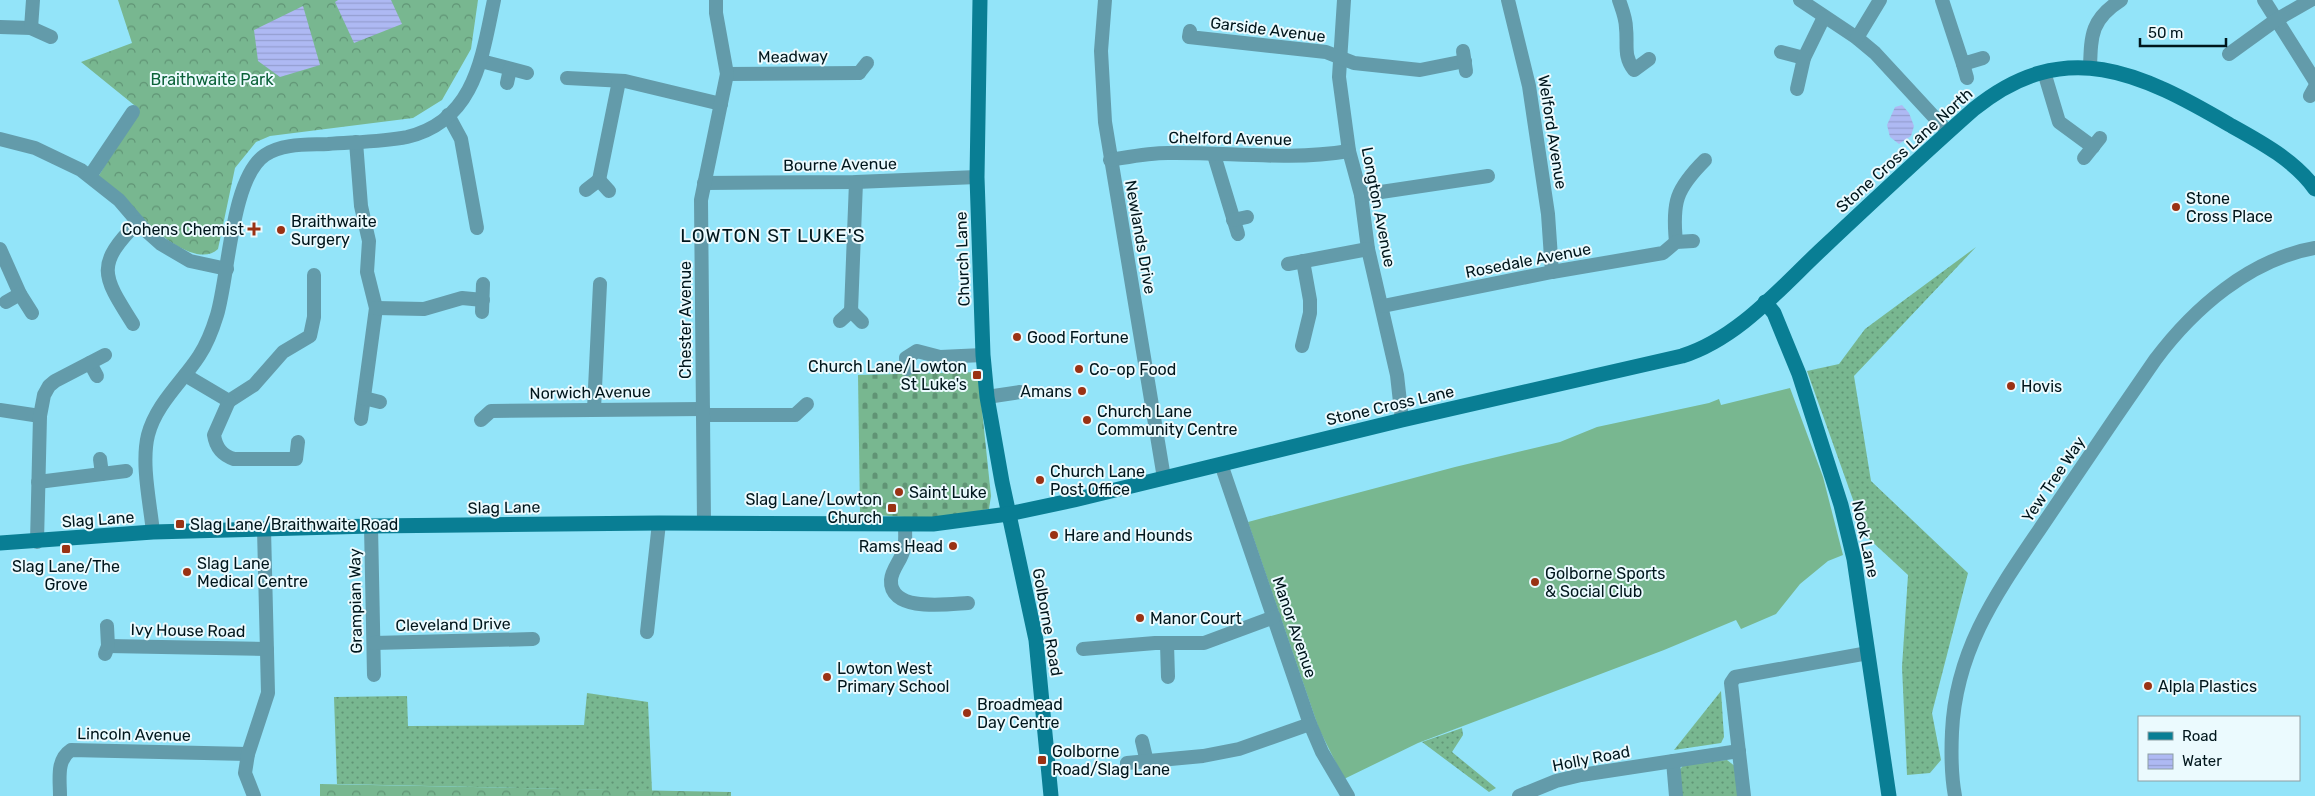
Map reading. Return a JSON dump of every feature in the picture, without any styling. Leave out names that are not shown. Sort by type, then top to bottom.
[{"type":"street","points":[[31,28],[33,0]]},
{"type":"street","points":[[153,532],[146,450],[148,434],[164,401],[200,355],[215,322],[245,181],[257,162],[275,150],[286,147],[406,137],[435,125],[448,115],[467,94],[481,61],[494,0]]},
{"type":"street","name":"Chester Avenue","points":[[704,523],[701,200],[728,74],[716,0]]},
{"type":"street","name":"Church Lane","points":[[980,0],[978,177],[983,355],[987,397],[1008,514]]},
{"type":"street","name":"Newlands Drive","points":[[1106,0],[1101,51],[1105,122],[1164,478]]},
{"type":"street","name":"Longton Avenue","points":[[1344,0],[1340,77],[1349,151],[1361,195],[1368,250],[1397,375],[1402,420]]},
{"type":"street","name":"Welford Avenue","points":[[1508,0],[1529,86],[1548,214],[1552,272]]},
{"type":"street","points":[[1619,0],[1627,29],[1626,54],[1638,75],[1649,59]]},
{"type":"street","points":[[1800,0],[1857,38],[1888,66],[1948,132]]},
{"type":"street","points":[[1857,38],[1880,0]]},
{"type":"street","points":[[1942,0],[1967,78]]},
{"type":"street","points":[[2090,68],[2091,37],[2095,25],[2110,6],[2121,0]]},
{"type":"street","points":[[2264,0],[2315,81]]},
{"type":"street","points":[[2229,54],[2246,48],[2276,20],[2310,0]]},
{"type":"street","points":[[1797,89],[1804,58],[1824,17]]},
{"type":"street","points":[[0,27],[31,28],[51,37]]},
{"type":"street","name":"Garside Avenue","points":[[1189,37],[1326,52],[1354,63],[1420,70],[1464,61]]},
{"type":"street","points":[[1781,52],[1804,58]]},
{"type":"street","points":[[1963,64],[1983,58]]},
{"type":"street","points":[[481,61],[527,73]]},
{"type":"street","name":"Stone Cross Lane North","points":[[1765,302],[1948,132],[2006,85],[2044,72],[2090,68],[2134,76],[2159,86],[2256,140],[2313,185]]},
{"type":"street","points":[[507,83],[510,69]]},
{"type":"street","name":"Meadway","points":[[728,74],[865,72]]},
{"type":"street","points":[[2044,72],[2059,122],[2092,148]]},
{"type":"street","points":[[567,78],[619,81],[721,104]]},
{"type":"street","points":[[586,190],[599,180],[619,81]]},
{"type":"street","points":[[90,176],[124,136],[133,112]]},
{"type":"street","points":[[448,115],[461,139],[476,228]]},
{"type":"street","points":[[0,139],[35,148],[90,176],[119,200],[160,244],[190,261],[227,269]]},
{"type":"street","points":[[356,142],[360,206],[369,241],[367,272],[376,308],[360,419]]},
{"type":"street","name":"Chelford Avenue","points":[[1110,160],[1169,153],[1315,156],[1349,151]]},
{"type":"street","points":[[1214,155],[1238,234]]},
{"type":"street","points":[[1676,242],[1673,216],[1676,202],[1682,187],[1705,160]]},
{"type":"street","points":[[1361,195],[1488,176]]},
{"type":"street","name":"Bourne Avenue","points":[[704,183],[856,182],[978,177]]},
{"type":"street","points":[[599,180],[609,191]]},
{"type":"street","points":[[840,321],[851,311],[856,182]]},
{"type":"street","points":[[1233,220],[1247,217]]},
{"type":"street","points":[[133,315],[110,286],[108,265],[114,248],[138,222]]},
{"type":"street","name":"Yew Tree Way","points":[[1955,796],[1951,773],[1951,747],[1953,710],[1960,676],[1970,644],[2002,585],[2154,360],[2178,330],[2210,301],[2245,276],[2298,251],[2315,237]]},
{"type":"street","name":"Rosedale Avenue","points":[[1382,306],[1552,272],[1663,253],[1676,242],[1693,241]]},
{"type":"street","points":[[0,248],[20,294],[32,313]]},
{"type":"street","name":"Yew Tree Way","points":[[2298,251],[2315,248]]},
{"type":"street","points":[[1288,264],[1368,250]]},
{"type":"street","points":[[1302,346],[1310,306],[1303,261]]},
{"type":"street","points":[[298,442],[302,459],[234,459],[226,456],[219,450],[214,435],[229,401],[254,385],[282,352],[310,336],[314,317],[307,296],[314,275]]},
{"type":"street","points":[[376,308],[424,309],[462,298],[482,306],[483,284]]},
{"type":"street","points":[[594,409],[600,284]]},
{"type":"street","points":[[6,302],[20,294]]},
{"type":"street","name":"Stone Cross Lane","points":[[1008,514],[1694,352],[1723,337],[1765,302]]},
{"type":"street","name":"Nook Lane","points":[[1765,302],[1774,313],[1799,374],[1841,505],[1854,560],[1888,796]]},
{"type":"street","points":[[851,311],[862,322]]},
{"type":"street","points":[[903,363],[909,354],[917,351],[940,357],[983,355]]},
{"type":"street","points":[[37,542],[40,416],[44,394],[49,386],[104,355]]},
{"type":"street","points":[[90,363],[97,376]]},
{"type":"street","points":[[185,375],[229,401]]},
{"type":"street","points":[[987,397],[1020,392]]},
{"type":"street","points":[[364,398],[380,402]]},
{"type":"street","name":"Norwich Avenue","points":[[481,420],[491,411],[594,409],[795,414],[807,404]]},
{"type":"street","points":[[0,410],[40,416]]},
{"type":"street","points":[[100,459],[102,474]]},
{"type":"street","name":"Manor Avenue","points":[[1221,464],[1310,724],[1322,752],[1346,795]]},
{"type":"street","points":[[38,482],[126,471]]},
{"type":"street","name":"Slag Lane","points":[[0,544],[153,532],[371,526],[659,523],[905,525],[933,524],[1008,514]]},
{"type":"street","name":"Golborne Road","points":[[1008,514],[1036,640],[1051,796]]},
{"type":"street","points":[[647,632],[659,523]]},
{"type":"street","points":[[905,525],[905,547],[895,565],[890,582],[896,595],[909,603],[968,603]]},
{"type":"street","name":"Grampian Way","points":[[371,526],[374,675]]},
{"type":"street","points":[[254,796],[245,773],[248,754],[268,692],[264,529]]},
{"type":"street","points":[[1083,649],[1204,643],[1274,617]]},
{"type":"street","name":"Ivy House Road","points":[[107,626],[106,650],[267,649]]},
{"type":"street","name":"Cleveland Drive","points":[[374,643],[535,640]]},
{"type":"street","points":[[1167,644],[1168,677]]},
{"type":"street","points":[[1744,796],[1731,683],[1735,676],[1868,653]]},
{"type":"street","points":[[1127,764],[1203,756],[1239,749],[1310,724]]},
{"type":"street","points":[[1142,741],[1147,762]]},
{"type":"street","name":"Lincoln Avenue","points":[[60,796],[60,763],[64,755],[72,750],[248,754]]},
{"type":"street","name":"Holly Road","points":[[1519,796],[1574,777],[1739,752]]},
{"type":"street","points":[[1672,761],[1676,796]]},
{"type":"green space","name":"Braithwaite Park","points":[[118,0],[478,0],[471,49],[442,100],[413,118],[270,136],[256,142],[235,168],[218,249],[206,254],[190,252],[155,231],[98,177],[139,109],[81,62],[132,43]]},
{"type":"green space","points":[[1976,247],[1854,376],[1871,481],[1968,573],[1932,713],[1941,760],[1930,773],[1907,775],[1902,667],[1908,575],[1866,536],[1807,371],[1839,364],[1865,329]]},
{"type":"green space","points":[[978,372],[991,496],[989,509],[934,519],[860,514],[858,375]]},
{"type":"green space","name":"Golborne Sports & Social Club","points":[[1790,388],[1823,477],[1843,555],[1828,561],[1800,584],[1776,614],[1741,629],[1736,620],[1664,650],[1418,743],[1344,779],[1319,729],[1248,522],[1455,467],[1560,442],[1597,427],[1709,403],[1719,399],[1721,405]]},
{"type":"green space","points":[[1721,691],[1724,737],[1721,743],[1674,750]]},
{"type":"green space","points":[[587,693],[648,702],[652,791],[337,784],[334,697],[407,696],[408,726],[584,725]]},
{"type":"green space","points":[[1462,728],[1463,735],[1452,752],[1496,788],[1489,792],[1422,742]]},
{"type":"green space","points":[[1727,760],[1736,767],[1738,796],[1682,796],[1679,771],[1684,764]]},
{"type":"green space","points":[[320,784],[731,792],[731,796],[320,796]]},
{"type":"water","points":[[338,0],[391,0],[402,24],[354,43],[335,2]]},
{"type":"water","points":[[303,6],[320,65],[280,77],[258,61],[254,30]]},
{"type":"water","points":[[1902,105],[1909,113],[1914,126],[1911,136],[1899,144],[1890,137],[1887,125],[1895,107]]},
{"type":"place","name":"Stone Cross Place","points":[[2176,207]]},
{"type":"place","name":"Cohens Chemist","points":[[254,229]]},
{"type":"place","name":"Braithwaite Surgery","points":[[281,230]]},
{"type":"place","name":"Good Fortune","points":[[1017,337]]},
{"type":"place","name":"Co-op Food","points":[[1079,369]]},
{"type":"place","name":"Church Lane/Lowton St Luke's","points":[[977,375]]},
{"type":"place","name":"Hovis","points":[[2011,386]]},
{"type":"place","name":"Amans","points":[[1082,391]]},
{"type":"place","name":"Church Lane Community Centre","points":[[1087,420]]},
{"type":"place","name":"Church Lane Post Office","points":[[1040,480]]},
{"type":"place","name":"Saint Luke","points":[[899,492]]},
{"type":"place","name":"Slag Lane/Lowton Church","points":[[892,508]]},
{"type":"place","name":"Slag Lane/Braithwaite Road","points":[[180,524]]},
{"type":"place","name":"Hare and Hounds","points":[[1054,535]]},
{"type":"place","name":"Rams Head","points":[[953,546]]},
{"type":"place","name":"Slag Lane/The Grove","points":[[66,549]]},
{"type":"place","name":"Slag Lane Medical Centre","points":[[187,572]]},
{"type":"place","name":"Golborne Sports & Social Club","points":[[1535,582]]},
{"type":"place","name":"Manor Court","points":[[1140,618]]},
{"type":"place","name":"Lowton West Primary School","points":[[827,677]]},
{"type":"place","name":"Alpla Plastics","points":[[2148,686]]},
{"type":"place","name":"Broadmead Day Centre","points":[[967,713]]},
{"type":"place","name":"Golborne Road/Slag Lane","points":[[1042,760]]},
{"type":"district","name":"LOWTON ST LUKE'S","points":[[773,235]]}]
